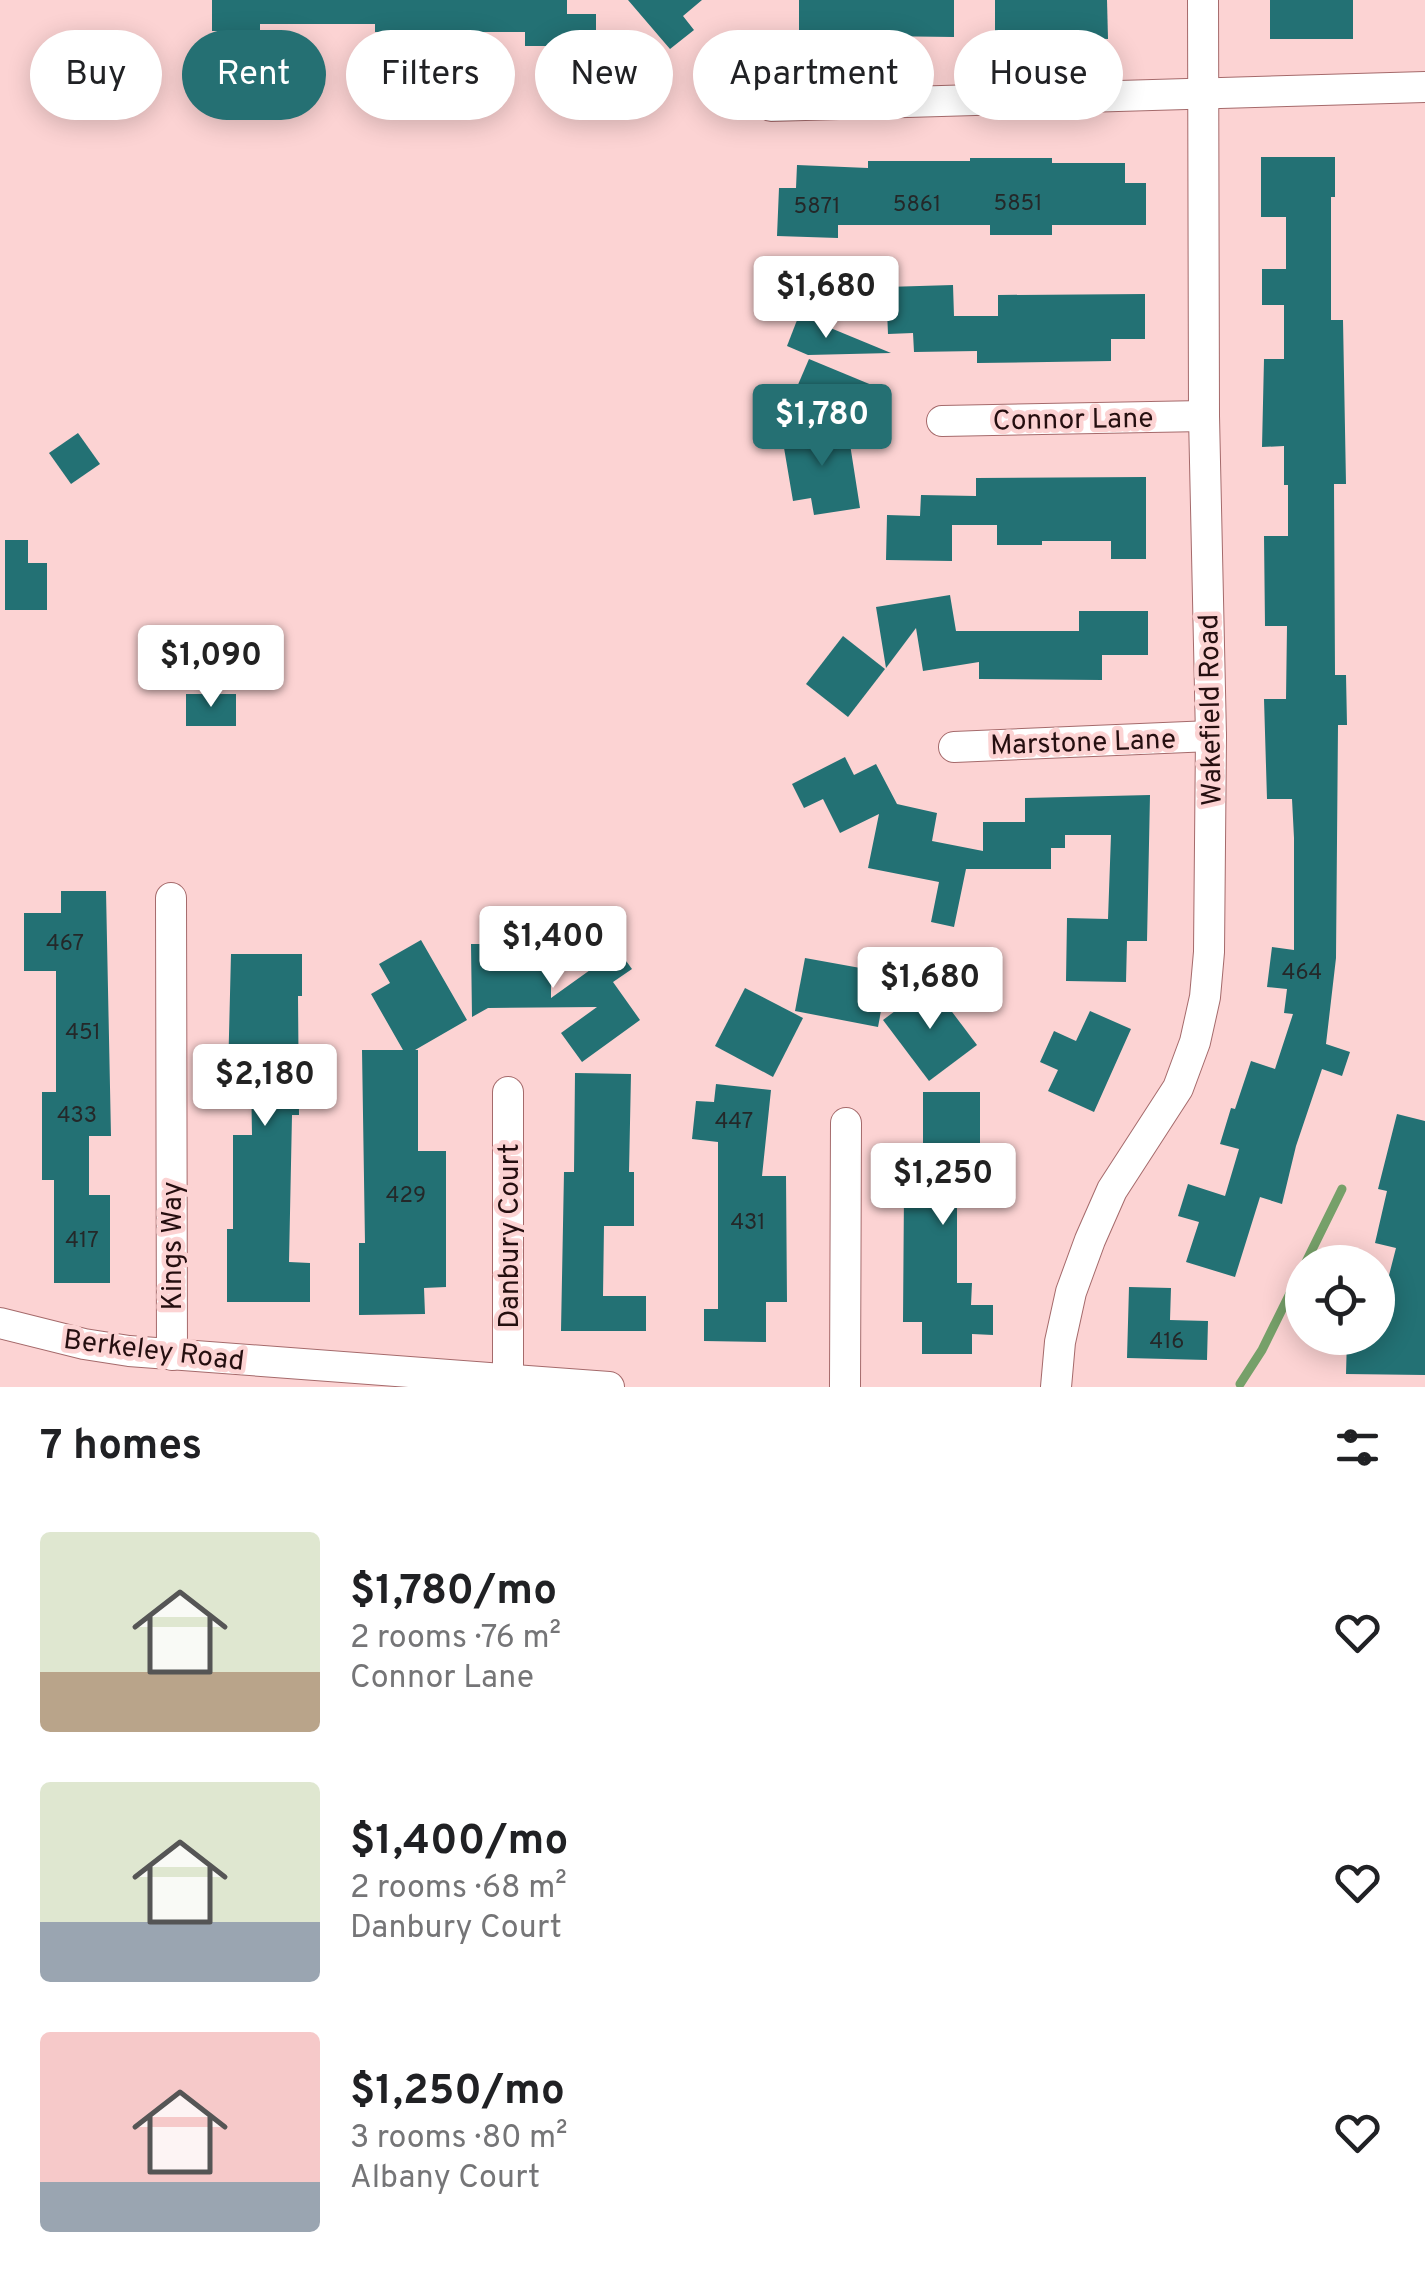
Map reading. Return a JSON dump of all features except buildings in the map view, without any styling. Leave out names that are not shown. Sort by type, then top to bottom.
[{"type":"street","name":"Wakefield Road","points":[[1056,1387],[1064,1325],[1090,1240],[1112,1190],[1178,1088],[1206,997],[1211,736],[1204,416],[1203,0]]},
{"type":"street","points":[[934,102],[1425,88]]},
{"type":"street","name":"Connor Lane","points":[[942,421],[1204,416]]},
{"type":"street","name":"Marstone Lane","points":[[954,747],[1211,736]]},
{"type":"street","name":"Kings Way","points":[[171,898],[172,1355]]},
{"type":"street","name":"Danbury Court","points":[[508,1092],[508,1380]]},
{"type":"street","points":[[845,1387],[846,1124]]},
{"type":"street","name":"Berkeley Road","points":[[0,1323],[84,1344],[172,1355],[609,1387]]},
{"type":"waterway","points":[[1314,1245],[1342,1189]]},
{"type":"waterway","points":[[1240,1384],[1285,1303]]}]
